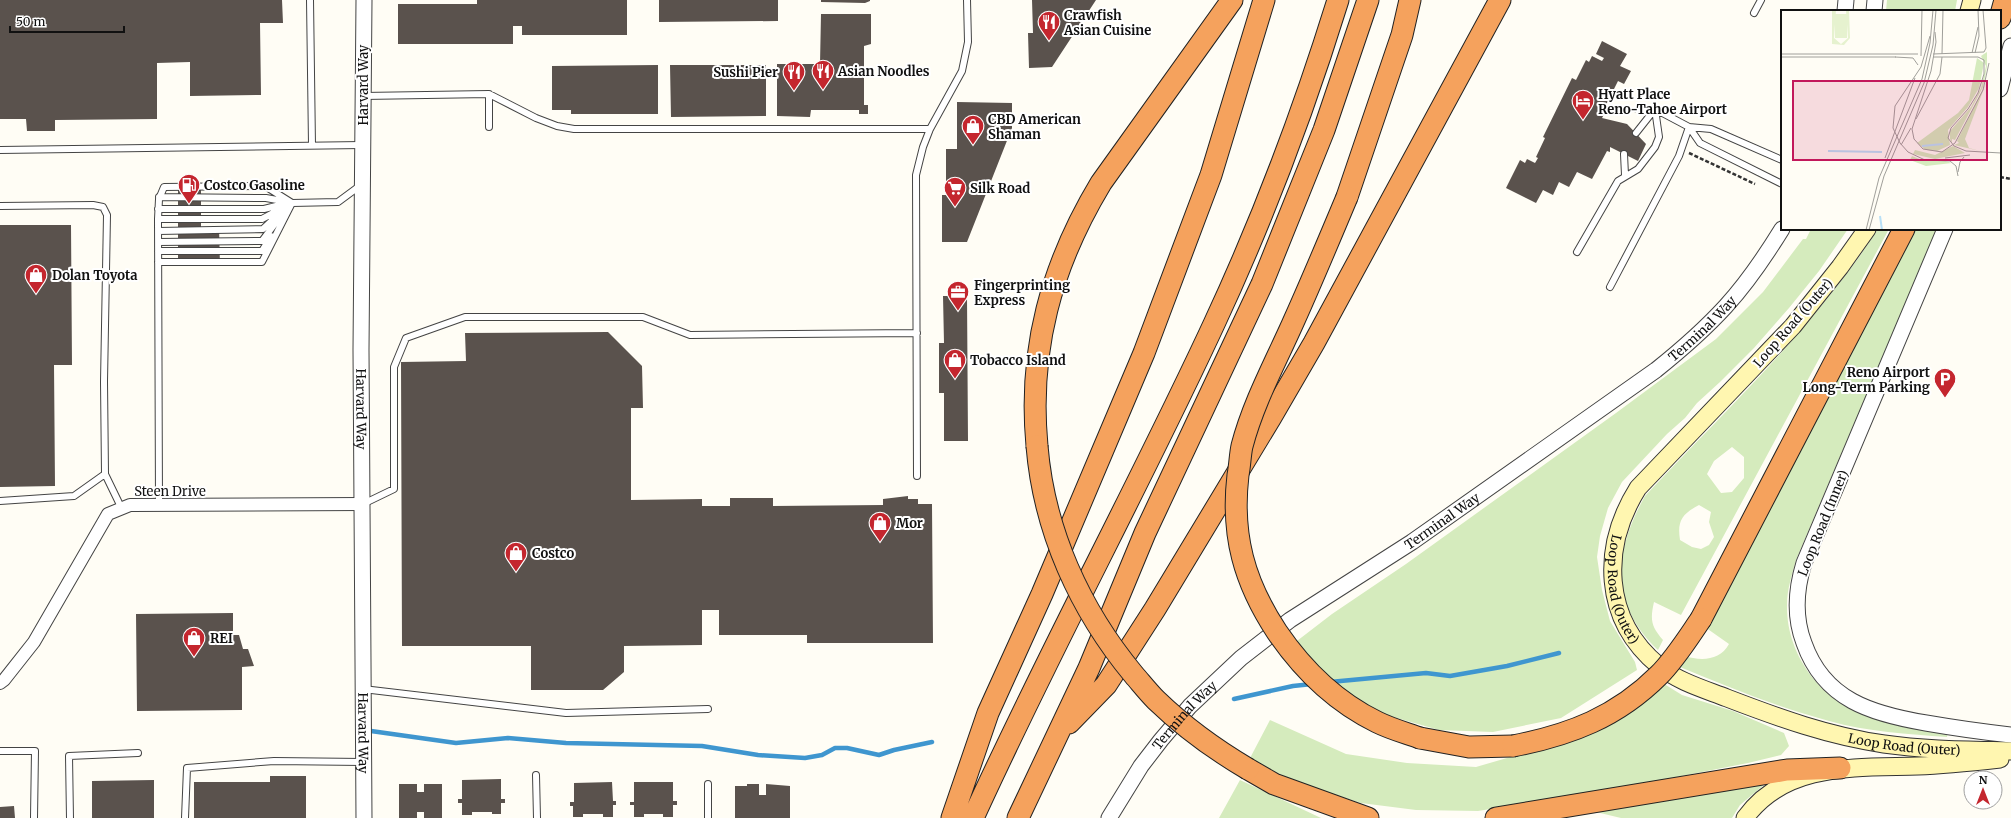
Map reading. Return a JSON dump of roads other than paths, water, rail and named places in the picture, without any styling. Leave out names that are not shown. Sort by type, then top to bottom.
[{"type":"highway","points":[[1232,0],[1101,183],[1089,203],[1060,265],[1044,320],[1037,370],[1036,398],[1038,446],[1044,491],[1052,524],[1067,567],[1088,609],[1112,648],[1155,699],[1199,738],[1274,784],[1368,818]]},
{"type":"highway","points":[[952,818],[988,713],[1042,594],[1144,353],[1211,175],[1264,0]]},
{"type":"highway","points":[[973,818],[1013,731],[1215,323],[1289,144],[1338,0]]},
{"type":"highway","points":[[1018,818],[1089,668],[1145,533],[1262,284],[1324,130],[1368,0]]},
{"type":"highway","points":[[1410,0],[1402,35],[1347,197],[1316,272],[1263,389],[1242,447],[1235,500],[1238,544],[1259,602],[1286,644],[1304,668],[1331,693],[1356,712],[1378,723],[1420,738],[1469,747],[1513,746],[1545,740],[1576,730],[1603,717],[1636,695],[1660,674],[1686,642],[1701,619],[1903,230]]},
{"type":"highway","points":[[1058,735],[1106,685],[1201,534],[1314,343],[1500,0]]},
{"type":"highway","points":[[2001,14],[2005,0]]},
{"type":"highway","points":[[1496,818],[1787,770],[1840,768]]},
{"type":"main road","points":[[1969,10],[1972,0]]},
{"type":"main road","name":"Loop Road (Outer)","points":[[1866,230],[1840,267],[1793,326],[1638,488],[1625,511],[1614,545],[1612,576],[1617,603],[1630,630],[1639,644],[1650,657],[1670,674],[1694,685],[1777,717],[1829,734],[1885,744],[2011,751]]},
{"type":"main road","points":[[1745,818],[1759,801],[1783,784],[1809,774],[1840,768],[1932,765],[2011,758]]},
{"type":"street","name":"Harvard Way","points":[[364,0],[361,350],[364,818]]},
{"type":"street","points":[[1845,10],[1846,0]]},
{"type":"street","points":[[1874,10],[1875,0]]},
{"type":"street","points":[[2001,85],[2011,46]]},
{"type":"street","name":"Terminal Way","points":[[1110,818],[1141,766],[1161,740],[1190,706],[1242,658],[1290,620],[1412,542],[1656,370],[1687,345],[1727,305],[1768,251],[1781,230]]},
{"type":"street","name":"Loop Road (Inner)","points":[[1945,230],[1804,563],[1799,581],[1797,600],[1799,625],[1806,650],[1820,675],[1832,687],[1857,705],[1914,721],[2011,735]]},
{"type":"street","name":"Steen Drive","points":[[0,683],[34,642],[108,514],[121,507],[130,505],[363,504]]},
{"type":"lane","points":[[310,0],[312,145]]},
{"type":"lane","points":[[917,476],[916,176],[923,147],[930,129],[962,71],[968,42],[967,0]]},
{"type":"lane","points":[[1754,13],[1761,0]]},
{"type":"lane","points":[[489,94],[489,127]]},
{"type":"lane","points":[[363,96],[489,94],[536,118],[557,126],[574,129],[930,129]]},
{"type":"lane","points":[[1655,109],[1688,127],[1711,129],[1781,160]]},
{"type":"lane","points":[[1636,133],[1655,109]]},
{"type":"lane","points":[[1577,252],[1612,189],[1618,181],[1638,169],[1655,147],[1659,138],[1655,109]]},
{"type":"lane","points":[[1688,127],[1700,143],[1781,184]]},
{"type":"lane","points":[[1610,287],[1680,156],[1688,127]]},
{"type":"lane","points":[[0,150],[363,145]]},
{"type":"lane","points":[[1624,154],[1625,176]]},
{"type":"lane","points":[[159,197],[266,198],[292,202],[338,202],[362,184]]},
{"type":"lane","points":[[159,505],[159,197],[164,187],[265,186],[292,202]]},
{"type":"lane","points":[[158,209],[264,209],[292,202]]},
{"type":"lane","points":[[158,219],[262,219],[292,202]]},
{"type":"lane","points":[[158,231],[263,229],[292,202]]},
{"type":"lane","points":[[158,242],[262,240],[292,202]]},
{"type":"lane","points":[[158,251],[262,251],[292,202]]},
{"type":"lane","points":[[158,262],[262,262],[292,202]]},
{"type":"lane","points":[[0,206],[93,205],[103,207],[107,216],[104,382],[105,474],[121,507]]},
{"type":"lane","points":[[363,504],[394,489],[394,367],[406,338],[465,317],[643,317],[690,335],[917,334]]},
{"type":"lane","points":[[0,501],[74,496],[105,474]]},
{"type":"lane","points":[[363,689],[566,713],[708,710]]},
{"type":"lane","points":[[0,751],[35,751],[34,818]]},
{"type":"lane","points":[[70,818],[69,756],[138,753]]},
{"type":"lane","points":[[185,818],[187,768],[274,761],[364,762]]},
{"type":"lane","points":[[536,775],[537,818]]},
{"type":"lane","points":[[708,784],[708,818]]},
{"type":"waterway","points":[[1330,682],[1426,673],[1450,676],[1507,666],[1559,653]]},
{"type":"waterway","points":[[1234,699],[1293,686],[1312,684]]},
{"type":"waterway","points":[[371,731],[456,743],[508,738],[566,743],[702,746],[758,755],[805,758],[822,755],[835,748],[847,748],[879,755],[894,750],[932,742]]},
{"type":"place","name":"Crawfish Asian Cuisine","points":[[1049,42]]},
{"type":"place","name":"Asian Noodles","points":[[823,90]]},
{"type":"place","name":"Sushi Pier","points":[[794,92]]},
{"type":"place","name":"Hyatt Place Reno-Tahoe Airport","points":[[1583,120]]},
{"type":"place","name":"CBD American Shaman","points":[[973,146]]},
{"type":"place","name":"Costco Gasoline","points":[[189,204]]},
{"type":"place","name":"Silk Road","points":[[955,208]]},
{"type":"place","name":"Dolan Toyota","points":[[36,294]]},
{"type":"place","name":"Fingerprinting Express","points":[[958,312]]},
{"type":"place","name":"Tobacco Island","points":[[955,380]]},
{"type":"place","name":"Reno Airport Long-Term Parking","points":[[1945,398]]},
{"type":"place","name":"Mor","points":[[880,542]]},
{"type":"place","name":"Costco","points":[[516,572]]},
{"type":"place","name":"REI","points":[[194,658]]}]
